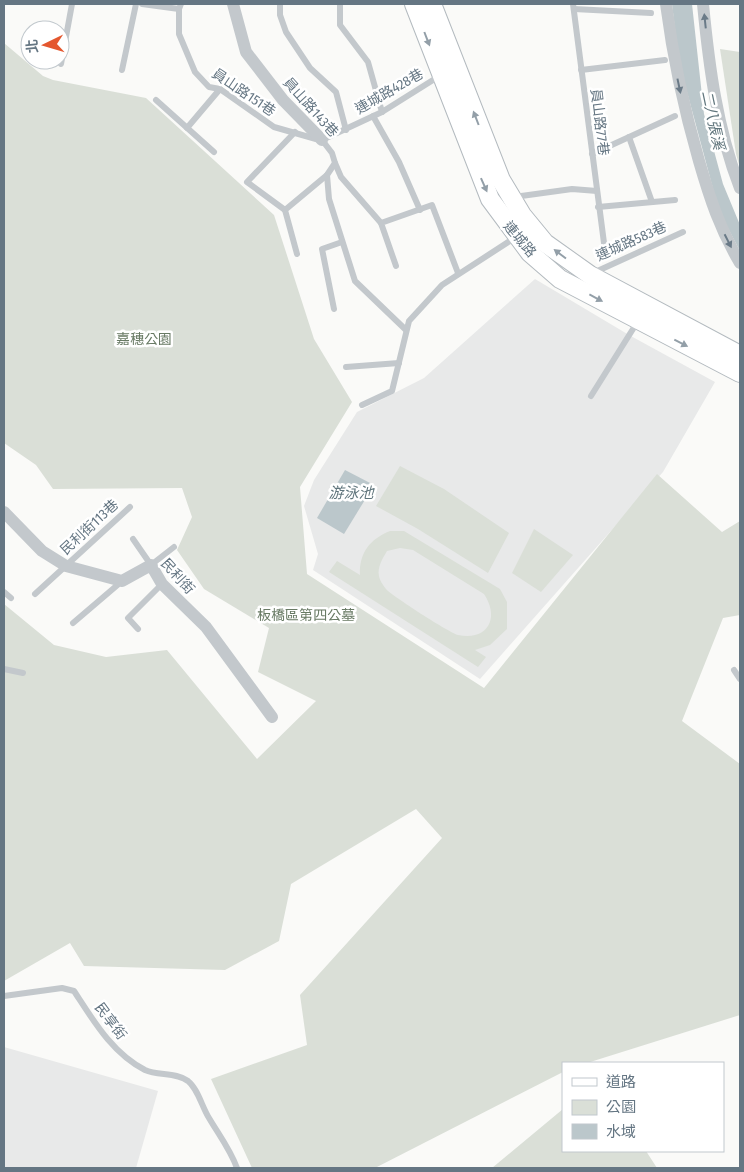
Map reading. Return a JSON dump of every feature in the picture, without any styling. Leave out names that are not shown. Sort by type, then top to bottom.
[{"type":"main road","name":"連城路","points":[[414,4],[490,199],[530,254],[560,279],[740,373]]},
{"type":"main road","name":"連城路","points":[[432,4],[483,138],[510,198],[545,243],[590,275],[740,354]]},
{"type":"street","name":"員山路143巷","points":[[233,4],[246,52],[282,100],[322,140]]},
{"type":"street","points":[[666,4],[673,59],[685,113],[714,214],[740,263]]},
{"type":"street","points":[[703,4],[710,70],[717,108],[733,170],[740,188]]},
{"type":"street","points":[[4,512],[42,551],[66,566],[122,581]]},
{"type":"street","name":"民利街","points":[[122,581],[150,565],[162,584],[206,627],[272,717]]},
{"type":"lane","points":[[69,20],[72,4]]},
{"type":"lane","points":[[122,70],[136,4]]},
{"type":"lane","points":[[142,4],[180,6]]},
{"type":"lane","points":[[280,4],[280,15],[286,32],[310,68],[336,92],[346,130]]},
{"type":"lane","points":[[340,4],[340,25],[368,62],[382,112]]},
{"type":"lane","name":"員山路151巷","points":[[180,6],[179,34],[195,72],[209,87],[220,89],[274,127],[322,140]]},
{"type":"lane","points":[[573,6],[650,13]]},
{"type":"lane","name":"員山路77巷","points":[[573,6],[604,243]]},
{"type":"lane","points":[[581,70],[665,60]]},
{"type":"lane","name":"連城路428巷","points":[[322,140],[382,112],[441,75]]},
{"type":"lane","points":[[186,128],[220,89]]},
{"type":"lane","points":[[156,100],[214,152]]},
{"type":"lane","points":[[373,116],[399,162],[420,210]]},
{"type":"lane","points":[[592,154],[676,116]]},
{"type":"lane","points":[[295,132],[247,182],[285,210],[296,254]]},
{"type":"lane","points":[[629,137],[652,202]]},
{"type":"lane","name":"員山路143巷","points":[[322,140],[332,153],[341,177],[381,223]]},
{"type":"lane","points":[[285,210],[327,175],[335,163]]},
{"type":"lane","points":[[327,175],[329,199],[355,281],[406,330]]},
{"type":"lane","points":[[510,198],[572,189],[596,191]]},
{"type":"lane","points":[[598,207],[675,200]]},
{"type":"lane","points":[[396,266],[381,223],[432,205],[458,273]]},
{"type":"lane","name":"連城路583巷","points":[[590,275],[683,232]]},
{"type":"lane","points":[[362,405],[392,391],[409,321],[442,285],[516,237]]},
{"type":"lane","points":[[334,309],[322,249],[342,242]]},
{"type":"lane","points":[[591,396],[647,305]]},
{"type":"lane","points":[[346,366],[399,364]]},
{"type":"lane","name":"民利街113巷","points":[[35,594],[130,507]]},
{"type":"lane","points":[[133,539],[150,565],[174,547]]},
{"type":"lane","points":[[73,623],[122,581]]},
{"type":"lane","points":[[138,629],[128,618],[162,584]]},
{"type":"lane","points":[[4,592],[11,598]]},
{"type":"lane","points":[[4,670],[23,673]]},
{"type":"lane","points":[[734,670],[740,679]]},
{"type":"lane","name":"民享街","points":[[4,996],[62,988],[74,991],[111,1044],[123,1056],[146,1071],[183,1078],[191,1083],[209,1118],[230,1150],[237,1168]]},
{"type":"shaded area","points":[[535,279],[629,335],[715,382],[663,472],[480,679],[313,570],[318,554],[304,506],[314,480],[357,412],[424,378]]},
{"type":"shaded area","points":[[4,1047],[158,1091],[136,1168],[4,1168]]},
{"type":"green space","points":[[4,43],[20,57],[20,70],[36,70],[43,76],[53,80],[146,98],[274,215],[314,339],[352,402],[300,487],[307,574],[484,688],[657,474],[722,532],[740,521],[740,615],[723,618],[682,721],[740,764],[740,1015],[590,1062],[562,1062],[562,1073],[375,1168],[252,1168],[211,1079],[307,1045],[300,995],[442,838],[416,809],[291,884],[279,941],[225,970],[84,966],[70,943],[4,981],[4,604],[54,645],[106,657],[167,650],[257,759],[316,701],[258,672],[269,628],[204,589],[177,550],[192,517],[182,488],[53,489],[36,465],[4,443]]},
{"type":"green space","points":[[720,49],[740,52],[740,168],[736,154]]},
{"type":"green space","points":[[400,466],[444,489],[509,533],[488,573],[418,529],[376,506]]},
{"type":"green space","points":[[534,529],[573,555],[541,592],[512,573]]},
{"type":"green space","points":[[390,531],[404,531],[500,589],[507,602],[507,629],[490,645],[475,650],[486,657],[478,667],[329,572],[337,561],[360,575],[361,560],[367,548],[383,534]],"holes":[[[400,548],[413,550],[484,594],[491,611],[491,619],[484,631],[468,636],[458,635],[421,614],[386,589],[380,579],[379,569],[387,551]]]},
{"type":"green space","points":[[562,1110],[562,1152],[647,1152],[657,1168],[492,1168]]},
{"type":"water","points":[[672,4],[692,4],[704,114],[723,184],[740,225],[740,251],[719,211],[679,62]]},
{"type":"water","name":"游泳池","points":[[345,470],[374,485],[344,534],[317,518]]},
{"type":"water label","name":"二八張溪","points":[[713,120]]},
{"type":"park label","name":"嘉穗公園","points":[[144,339]]},
{"type":"park label","name":"板橋區第四公墓","points":[[306,615]]}]
